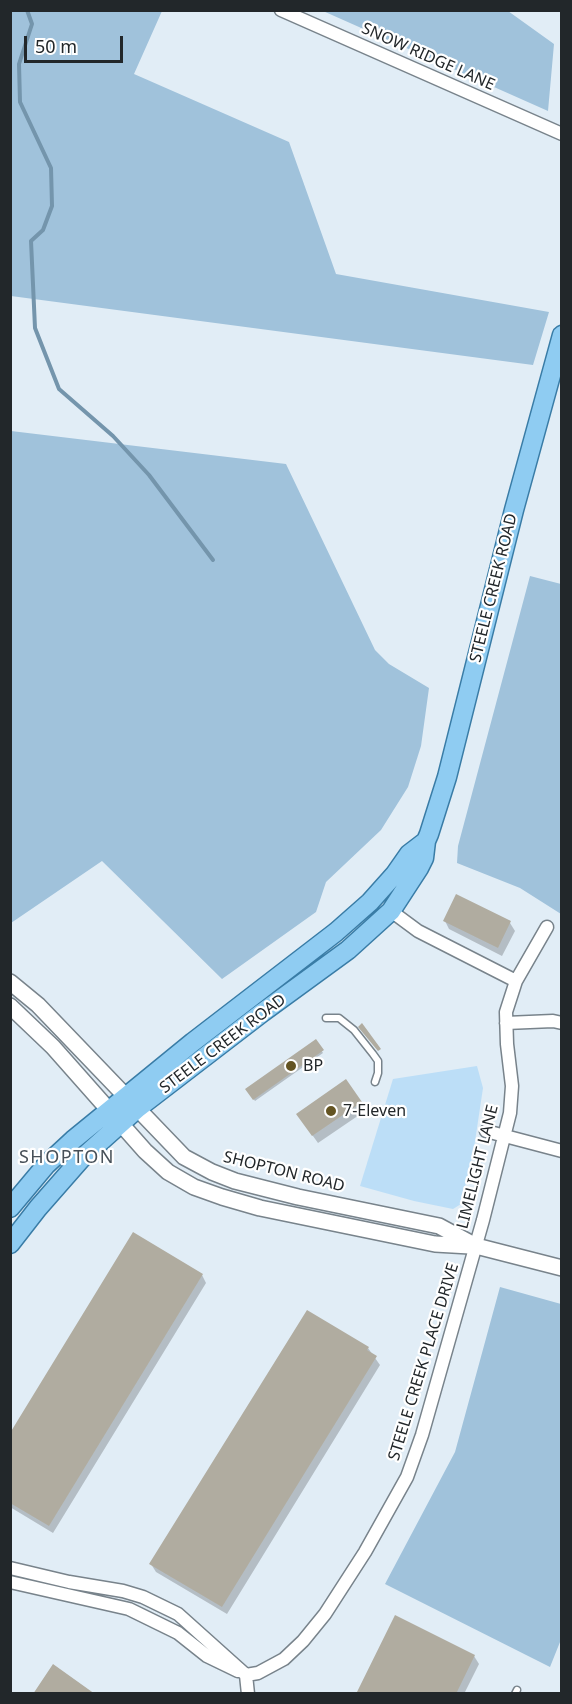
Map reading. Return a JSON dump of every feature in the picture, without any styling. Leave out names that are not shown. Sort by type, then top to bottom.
[{"type":"main road","name":"STEELE CREEK ROAD","points":[[10,1208],[46,1165],[109,1109],[132,1101],[263,1012],[348,950],[391,911],[424,858],[426,841],[447,777],[514,510],[561,335]]},
{"type":"main road","name":"STEELE CREEK ROAD","points":[[10,1244],[38,1208],[81,1160],[120,1124],[132,1101],[370,902],[409,854],[426,841]]},
{"type":"street","name":"SNOW RIDGE LANE","points":[[281,10],[561,134]]},
{"type":"street","points":[[391,911],[418,931],[516,981]]},
{"type":"street","name":"LIMELIGHT LANE","points":[[476,1246],[513,1097],[506,1012],[516,981],[547,927]]},
{"type":"street","name":"SHOPTON ROAD","points":[[10,982],[38,1005],[184,1157],[235,1181],[438,1227],[476,1246]]},
{"type":"street","name":"SHOPTON ROAD","points":[[10,1006],[53,1047],[145,1151],[168,1172],[194,1187],[260,1208],[435,1244],[476,1246],[561,1268]]},
{"type":"street","points":[[506,1023],[553,1021],[561,1023]]},
{"type":"street","points":[[486,1131],[561,1151]]},
{"type":"street","name":"STEELE CREEK PLACE DRIVE","points":[[246,1675],[258,1673],[284,1659],[303,1641],[325,1614],[364,1552],[406,1477],[422,1435],[476,1246]]},
{"type":"street","points":[[10,1568],[69,1582],[123,1591],[143,1597],[178,1614],[246,1675],[248,1694]]},
{"type":"street","points":[[10,1582],[129,1609],[178,1633],[207,1656],[246,1675]]},
{"type":"lane","points":[[326,1018],[339,1018],[354,1030],[373,1054],[378,1061],[375,1082]]},
{"type":"shaded area","points":[[11,11],[162,11],[134,74],[289,142],[336,274],[549,312],[533,365],[11,296]]},
{"type":"shaded area","points":[[323,11],[508,11],[554,44],[548,111]]},
{"type":"shaded area","points":[[11,431],[286,464],[375,650],[389,664],[429,688],[421,746],[408,787],[381,830],[326,882],[316,912],[222,979],[102,861],[11,923]]},
{"type":"shaded area","points":[[530,576],[561,584],[561,914],[520,888],[457,863],[458,846]]},
{"type":"shaded area","points":[[477,1066],[483,1088],[474,1148],[461,1204],[453,1209],[360,1186],[393,1079]]},
{"type":"shaded area","points":[[500,1287],[561,1304],[562,1637],[550,1667],[385,1584],[455,1452]]},
{"type":"building","points":[[456,894],[511,921],[498,948],[443,921]]},
{"type":"building","points":[[362,1023],[381,1049],[378,1051],[358,1027]]},
{"type":"building","points":[[316,1039],[324,1050],[253,1100],[245,1089]]},
{"type":"building","points":[[346,1079],[362,1102],[312,1136],[296,1114]]},
{"type":"building","points":[[133,1232],[203,1274],[49,1526],[10,1503],[10,1433]]},
{"type":"building","points":[[307,1310],[369,1347],[367,1350],[377,1356],[222,1607],[149,1564]]},
{"type":"building","points":[[395,1615],[475,1655],[456,1694],[356,1694]]},
{"type":"building","points":[[53,1664],[95,1694],[33,1694]]},
{"type":"waterway","points":[[27,10],[32,24],[19,64],[20,102],[51,168],[52,206],[43,230],[31,241],[35,328],[59,389],[113,436],[149,475],[213,560]]},
{"type":"place","name":"BP","points":[[291,1066]]},
{"type":"place","name":"7-Eleven","points":[[331,1111]]},
{"type":"district","name":"SHOPTON","points":[[67,1158]]}]
